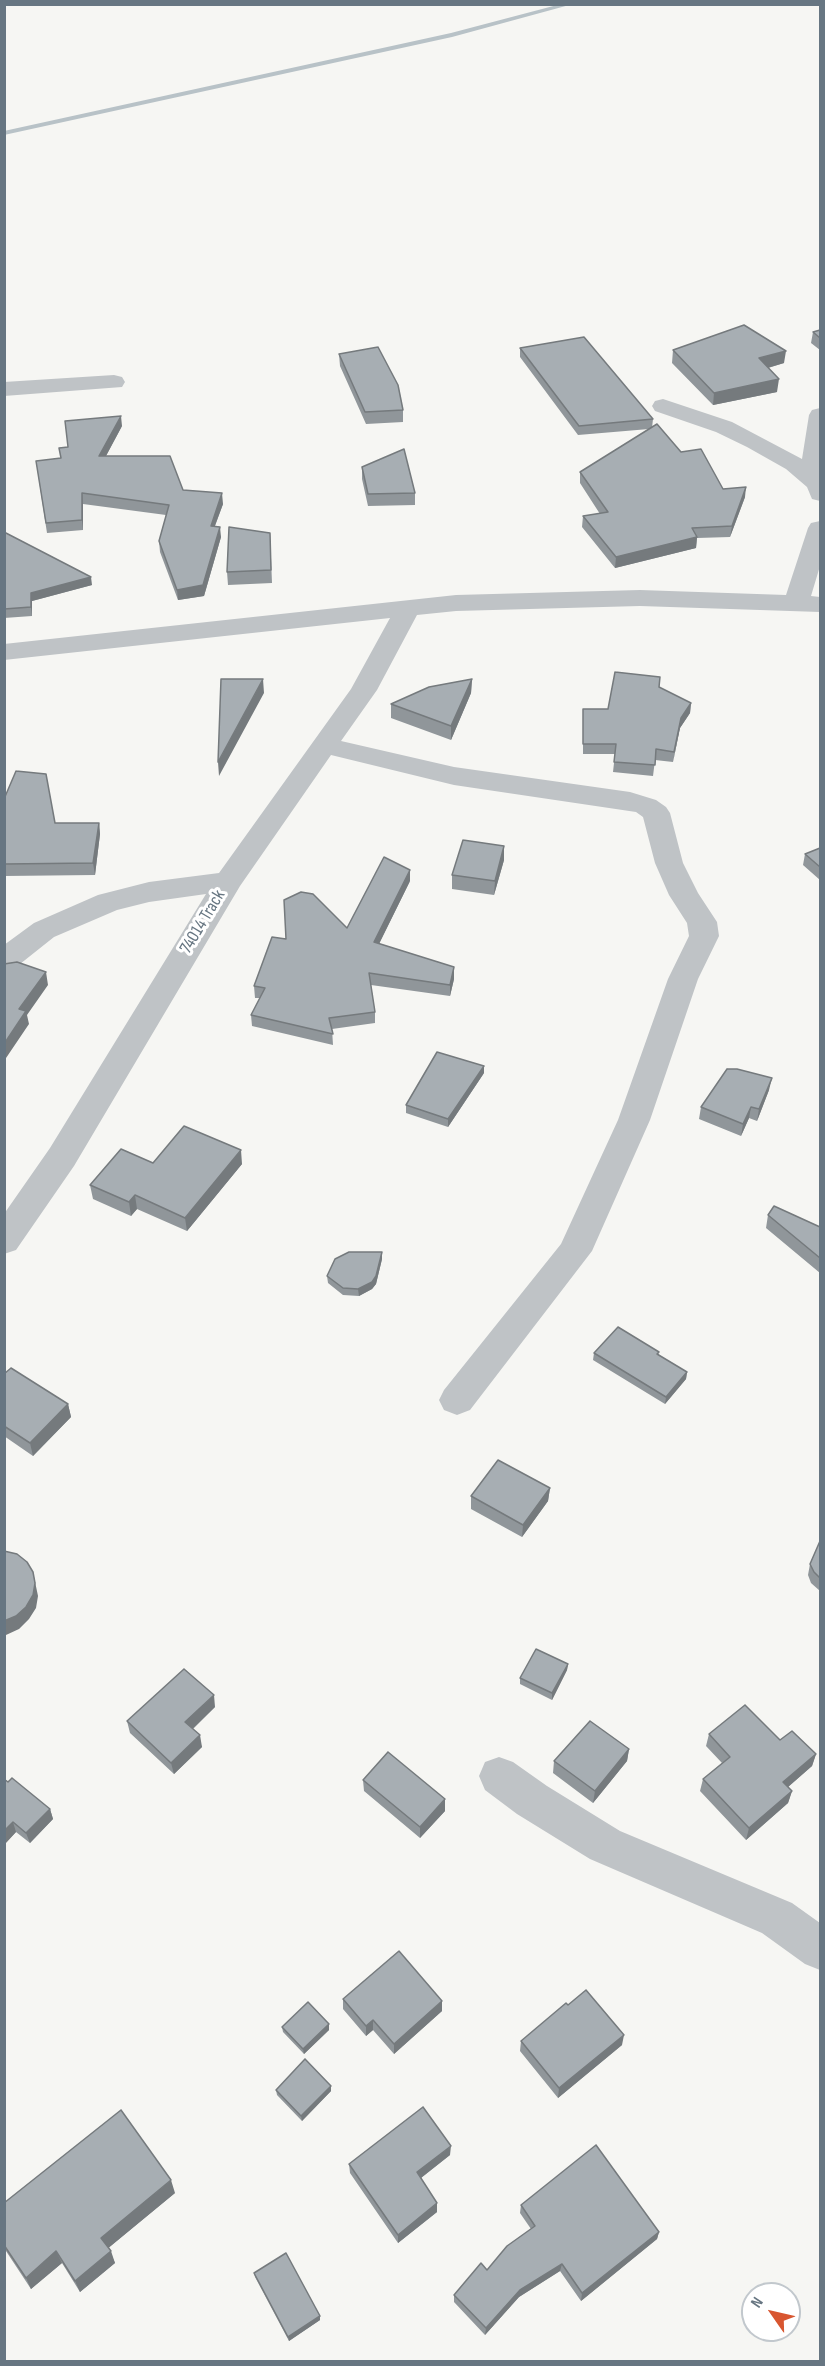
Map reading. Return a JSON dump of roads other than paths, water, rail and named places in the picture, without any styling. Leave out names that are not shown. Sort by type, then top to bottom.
[{"type":"street","points":[[4,389],[114,382]]},
{"type":"street","points":[[663,406],[724,427],[755,441],[794,464],[820,491]]},
{"type":"street","points":[[820,415],[813,454],[820,491]]},
{"type":"street","points":[[4,652],[456,603],[570,598],[808,604],[820,528]]},
{"type":"street","name":"74014 Track","points":[[4,1241],[62,1157],[228,881],[266,825],[327,746],[364,690],[408,608]]},
{"type":"street","points":[[327,746],[445,774],[630,801],[646,806],[656,813],[669,863],[684,895],[702,922],[704,936],[683,979],[634,1120],[575,1251],[457,1400]]},
{"type":"street","points":[[4,961],[44,930],[108,902],[149,892],[228,881]]},
{"type":"street","points":[[500,1776],[532,1800],[605,1845],[777,1918],[820,1949]]},
{"type":"waterway","points":[[4,133],[452,35],[570,4]]}]
